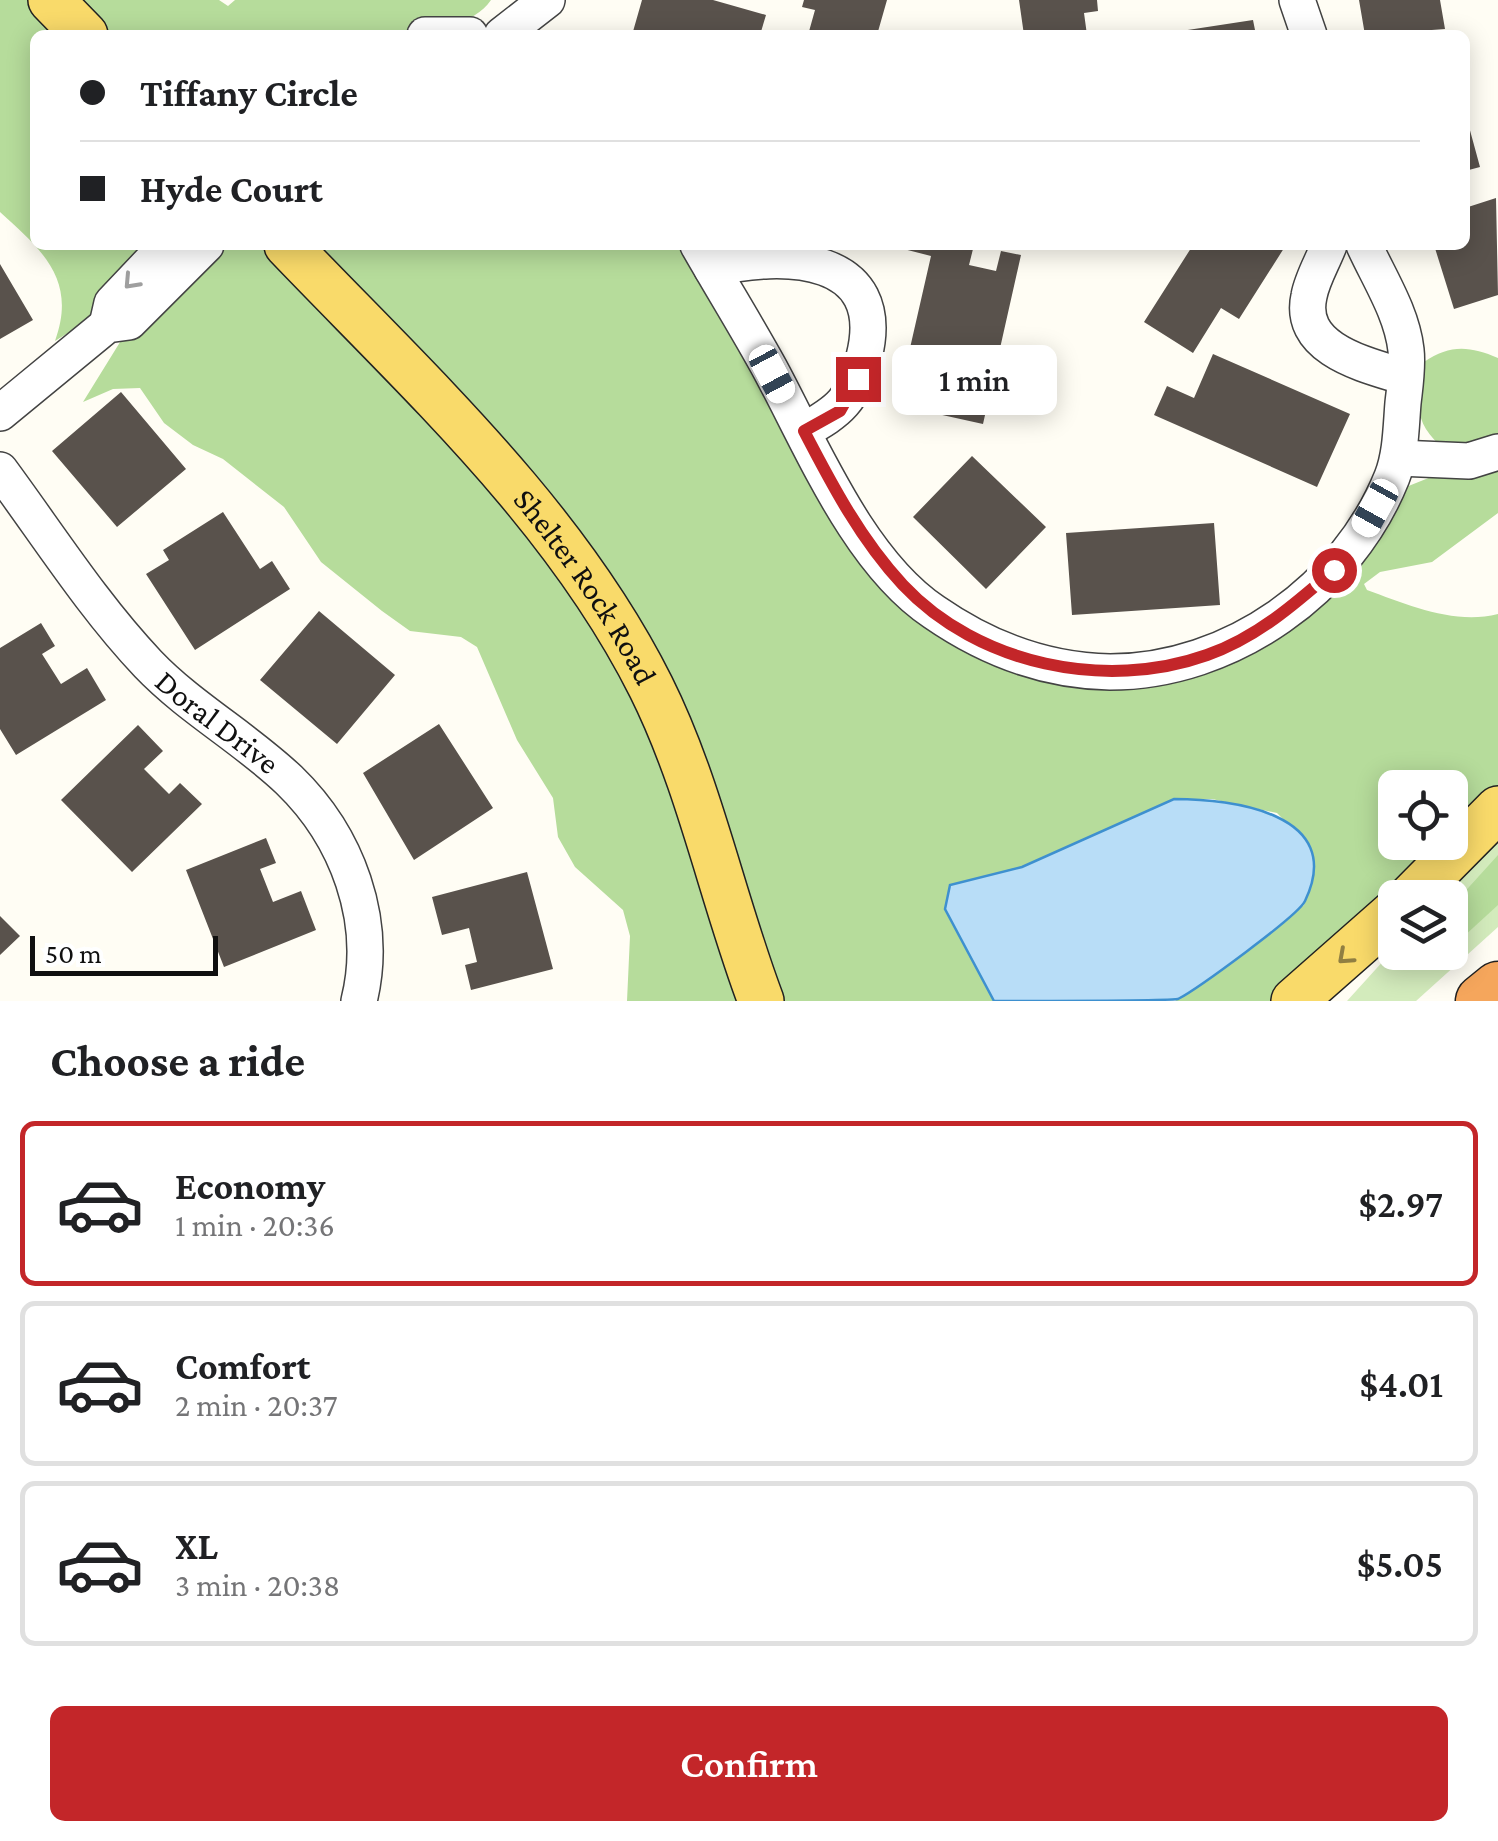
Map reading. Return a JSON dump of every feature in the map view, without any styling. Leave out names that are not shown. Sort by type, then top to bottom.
[{"type":"highway","points":[[1482,1001],[1498,988]]},
{"type":"main road","points":[[51,0],[79,30]]},
{"type":"main road","name":"Shelter Rock Road","points":[[292,250],[513,483],[607,609],[670,732],[761,1001]]},
{"type":"main road","points":[[1428,880],[1498,809]]},
{"type":"main road","points":[[1294,1001],[1378,927]]},
{"type":"street","points":[[508,30],[547,0]]},
{"type":"street","points":[[1297,0],[1307,30]]},
{"type":"street","points":[[107,325],[112,303],[161,250]]},
{"type":"street","points":[[0,412],[107,325],[129,322],[201,250]]},
{"type":"street","points":[[1327,250],[1309,294],[1310,322],[1317,336],[1326,346],[1405,376]]},
{"type":"street","points":[[705,257],[864,537],[903,585],[930,610],[979,640],[1030,661],[1110,672],[1165,667],[1210,655],[1284,614],[1334,570],[1359,537],[1398,458],[1407,354],[1399,321],[1366,250]]},
{"type":"street","points":[[705,257],[784,259],[830,270],[863,298],[870,332],[858,379],[840,411],[804,431]]},
{"type":"street","points":[[1398,458],[1469,460],[1498,452]]},
{"type":"street","name":"Doral Drive","points":[[0,470],[147,663],[206,718],[286,777],[319,811],[349,866],[362,916],[365,952],[358,1001]]},
{"type":"green space","points":[[0,0],[219,0],[228,6],[235,0],[491,0],[475,15],[431,30],[30,30],[30,240],[0,212]]},
{"type":"green space","points":[[39,250],[160,250],[92,318],[55,341],[62,301],[59,284]]},
{"type":"green space","points":[[201,250],[701,250],[903,585],[1030,661],[1210,655],[1406,487],[1431,477],[1440,445],[1424,426],[1419,407],[1424,362],[1451,350],[1488,354],[1498,358],[1498,513],[1432,562],[1380,572],[1364,584],[1367,590],[1431,612],[1465,617],[1498,614],[1498,809],[1468,837],[1468,770],[1378,770],[1378,860],[1444,860],[1423,880],[1378,880],[1378,922],[1294,1001],[1175,1001],[1304,905],[1313,870],[1309,846],[1277,813],[1212,799],[1174,799],[1022,867],[950,885],[946,909],[994,1001],[627,1001],[630,936],[623,910],[575,867],[558,837],[553,798],[517,740],[477,647],[461,637],[410,631],[321,562],[284,507],[223,459],[193,445],[164,423],[140,388],[113,389],[83,402],[130,326]]},
{"type":"green space","points":[[1498,833],[1498,927],[1468,954],[1468,880],[1455,880]]},
{"type":"green space","points":[[1498,855],[1498,905],[1468,932],[1468,888]]},
{"type":"green space","points":[[1378,967],[1378,970],[1450,970],[1416,1001],[1347,1001]]},
{"type":"water","points":[[1174,799],[1252,808],[1297,830],[1310,848],[1314,871],[1305,901],[1246,952],[1178,999],[994,1001],[945,909],[950,885],[1022,867]]},
{"type":"building","points":[[642,0],[713,0],[766,15],[762,30],[633,30]]},
{"type":"building","points":[[804,0],[887,0],[878,30],[809,30],[815,10],[802,7]]},
{"type":"building","points":[[1019,0],[1097,0],[1098,11],[1084,13],[1086,30],[1023,30]]},
{"type":"building","points":[[1359,0],[1440,0],[1445,29],[1364,30]]},
{"type":"building","points":[[1253,20],[1255,30],[1188,30]]},
{"type":"building","points":[[1470,130],[1480,167],[1470,170]]},
{"type":"building","points":[[1496,198],[1498,295],[1454,309],[1436,250],[1470,250],[1470,206]]},
{"type":"building","points":[[908,250],[973,250],[969,265],[996,271],[1001,251],[1021,255],[983,424],[897,405],[931,256]]},
{"type":"building","points":[[1190,250],[1283,250],[1239,319],[1221,308],[1193,353],[1144,322]]},
{"type":"building","points":[[0,264],[33,320],[0,339]]},
{"type":"building","points":[[1213,354],[1350,414],[1317,487],[1154,415],[1167,386],[1194,398]]},
{"type":"building","points":[[121,392],[186,469],[117,527],[52,451]]},
{"type":"building","points":[[972,456],[1046,527],[986,589],[913,517]]},
{"type":"building","points":[[223,512],[260,569],[272,561],[290,589],[195,650],[146,574],[169,560],[163,550]]},
{"type":"building","points":[[1214,523],[1220,605],[1072,615],[1066,533]]},
{"type":"building","points":[[319,611],[395,675],[337,744],[260,680]]},
{"type":"building","points":[[41,623],[55,646],[42,654],[61,684],[87,668],[106,700],[16,755],[0,729],[0,648]]},
{"type":"building","points":[[439,724],[493,808],[414,860],[363,773]]},
{"type":"building","points":[[138,725],[163,751],[144,769],[169,794],[180,783],[202,804],[132,872],[61,800]]},
{"type":"building","points":[[266,838],[276,863],[260,869],[273,902],[301,891],[316,930],[224,967],[186,870]]},
{"type":"building","points":[[527,872],[553,969],[471,990],[465,965],[477,962],[469,928],[442,935],[432,897]]},
{"type":"building","points":[[0,916],[20,936],[0,955]]},
{"type":"route","points":[[858,379],[840,411],[804,431],[834,488],[864,537],[903,585],[930,610],[979,640],[1030,661],[1110,672],[1165,667],[1210,655],[1284,614],[1334,570]]}]
